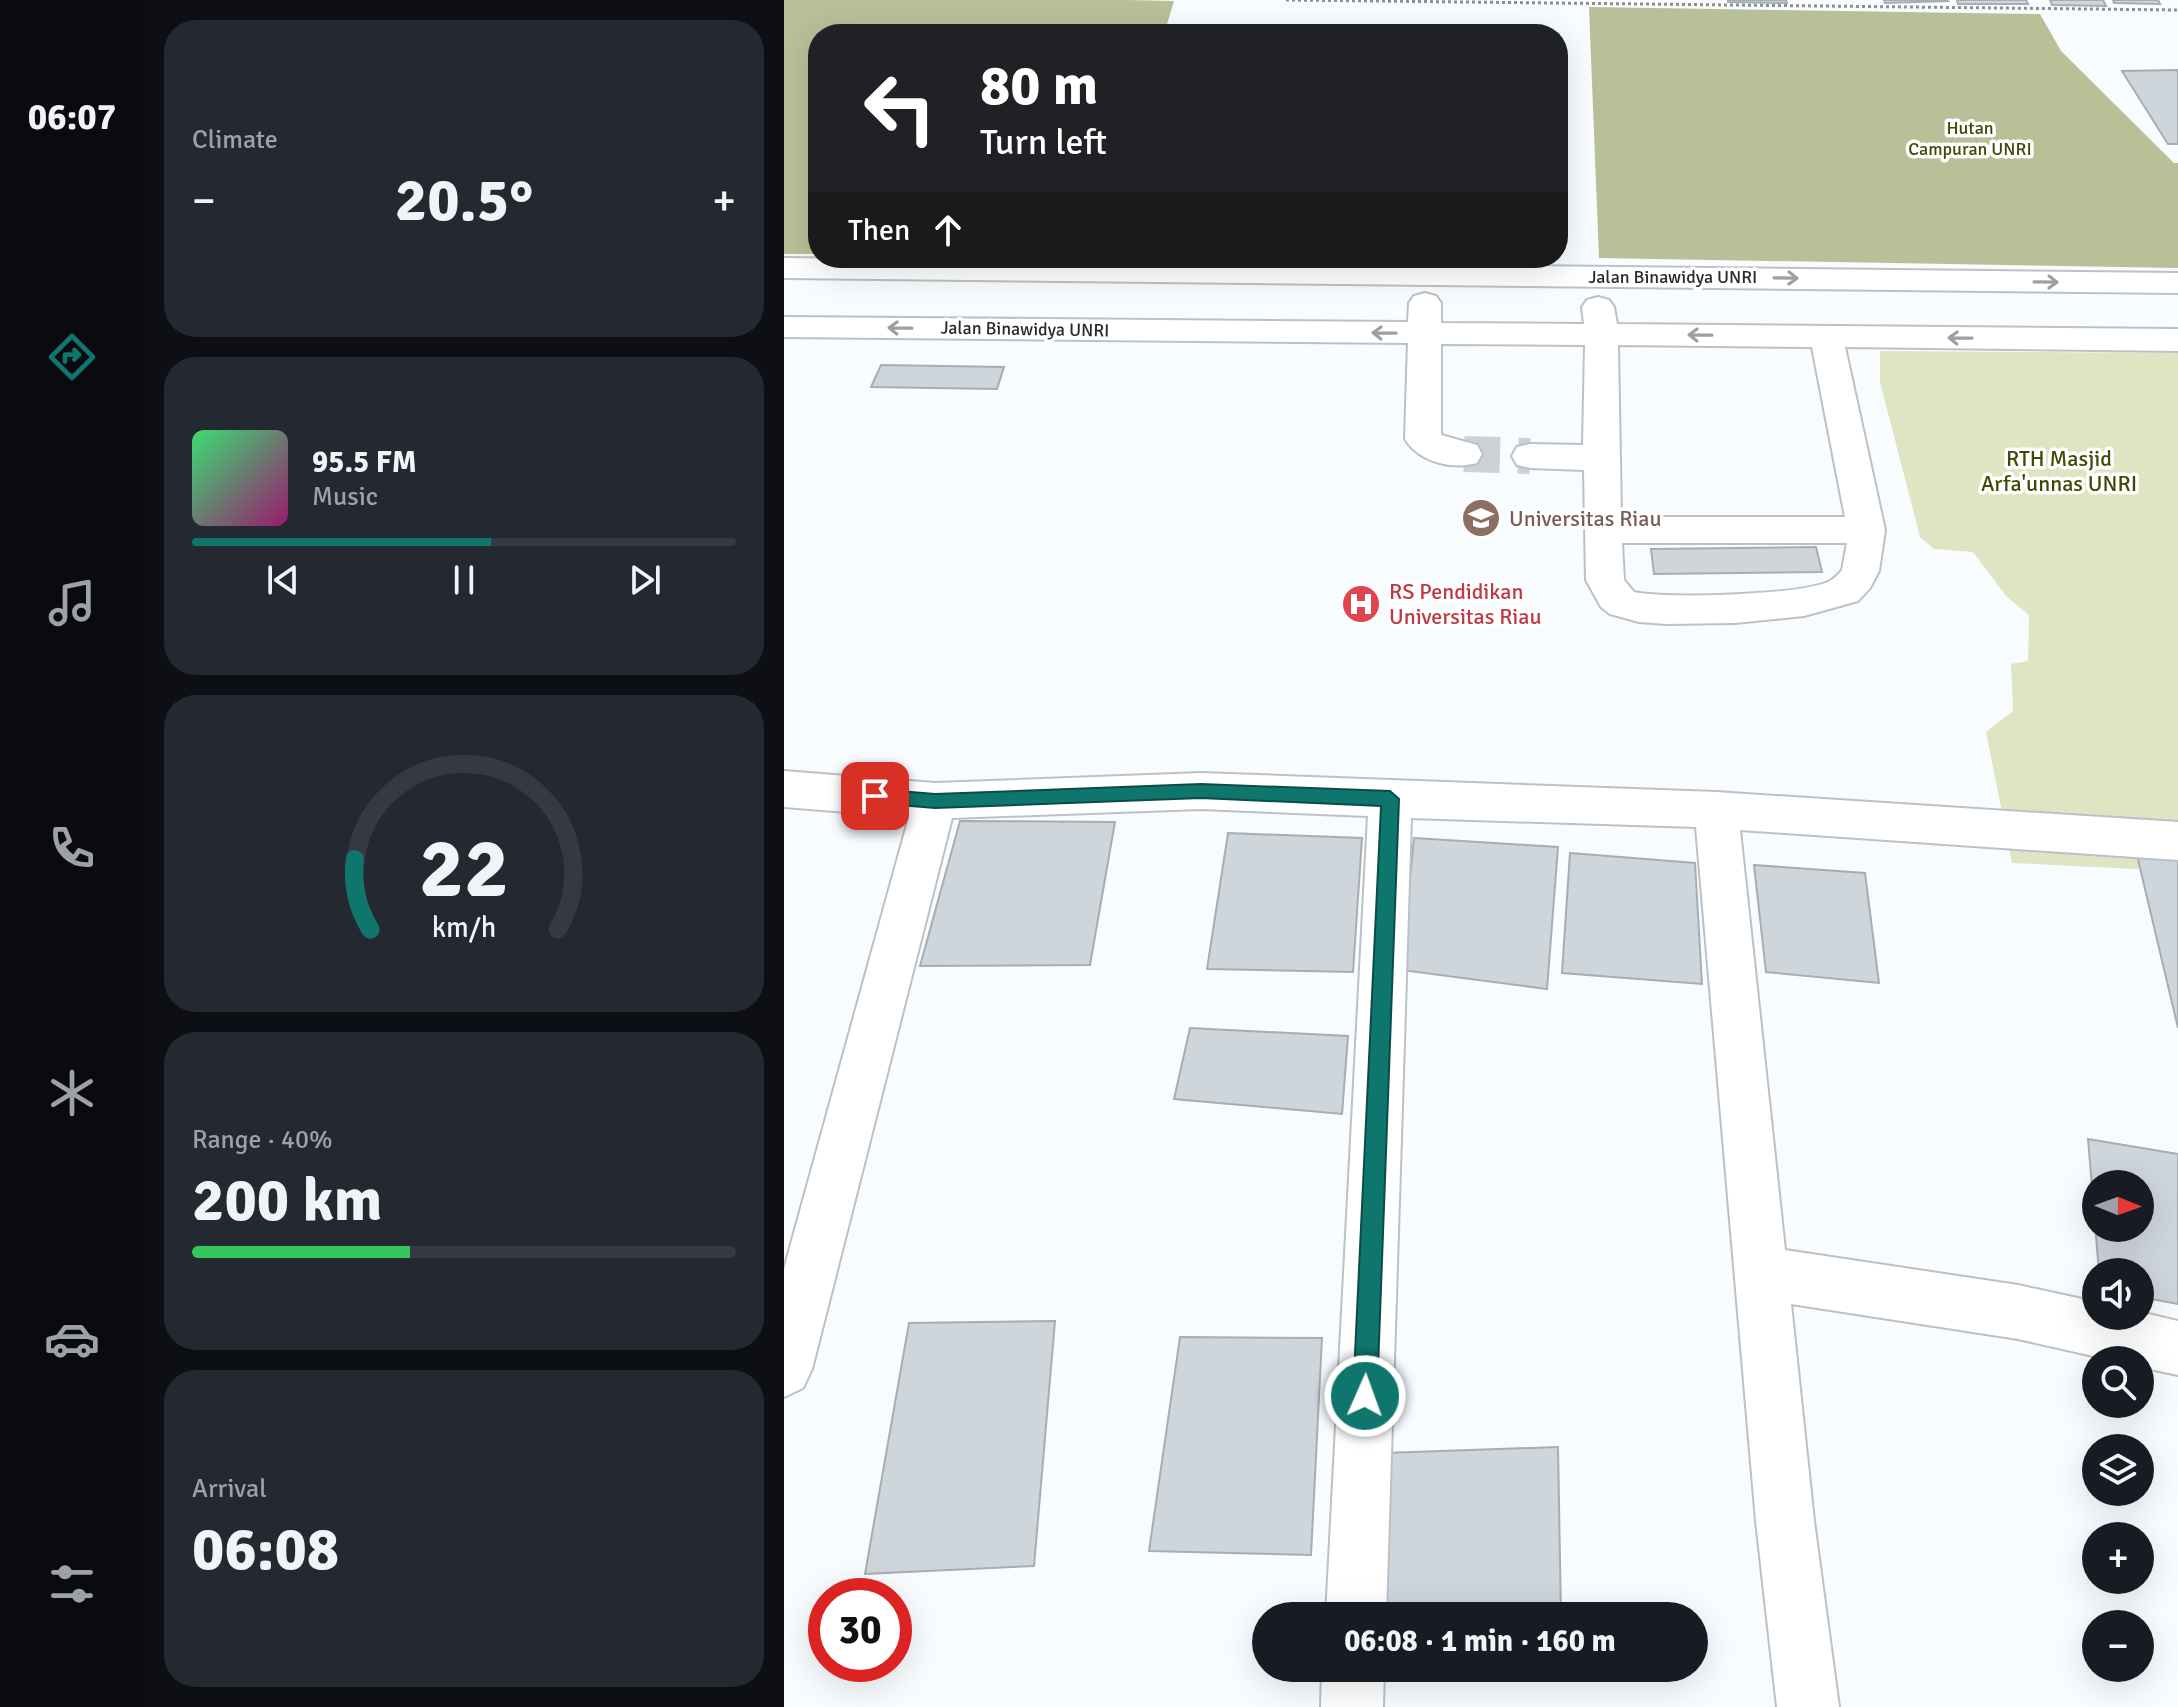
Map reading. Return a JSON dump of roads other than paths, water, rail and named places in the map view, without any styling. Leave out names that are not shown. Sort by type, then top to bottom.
[{"type":"street","name":"Jalan Binawidya UNRI","points":[[784,268],[2178,283]]},
{"type":"street","points":[[1426,274],[1423,439],[1435,449],[1464,454]]},
{"type":"street","points":[[1594,277],[1602,334],[1601,458],[1606,530],[1605,580],[1614,595],[1625,604],[1658,610],[1827,599],[1844,591],[1860,571],[1866,554],[1866,530],[1826,337]]},
{"type":"street","name":"Jalan Binawidya UNRI","points":[[784,327],[2178,340]]},
{"type":"street","points":[[1530,456],[1601,458]]},
{"type":"street","points":[[1606,530],[1866,530]]},
{"type":"street","points":[[784,789],[935,801],[1201,791],[1716,810],[2178,841]]},
{"type":"street","points":[[1357,1602],[1390,799]]},
{"type":"street","points":[[784,1369],[935,801]]},
{"type":"street","points":[[1716,810],[1785,1521],[1808,1707]]},
{"type":"street","points":[[1761,1273],[2018,1312],[2178,1348]]},
{"type":"street","points":[[1352,1707],[1353,1682]]},
{"type":"tunnel","points":[[1464,454],[1530,456]]},
{"type":"place","name":"Universitas Riau","points":[[1481,518]]},
{"type":"place","name":"RS Pendidikan Universitas Riau","points":[[1361,604]]},
{"type":"park label","name":"Hutan Campuran UNRI","points":[[1970,138]]},
{"type":"park label","name":"RTH Masjid Arfa'unnas UNRI","points":[[2059,470]]}]
